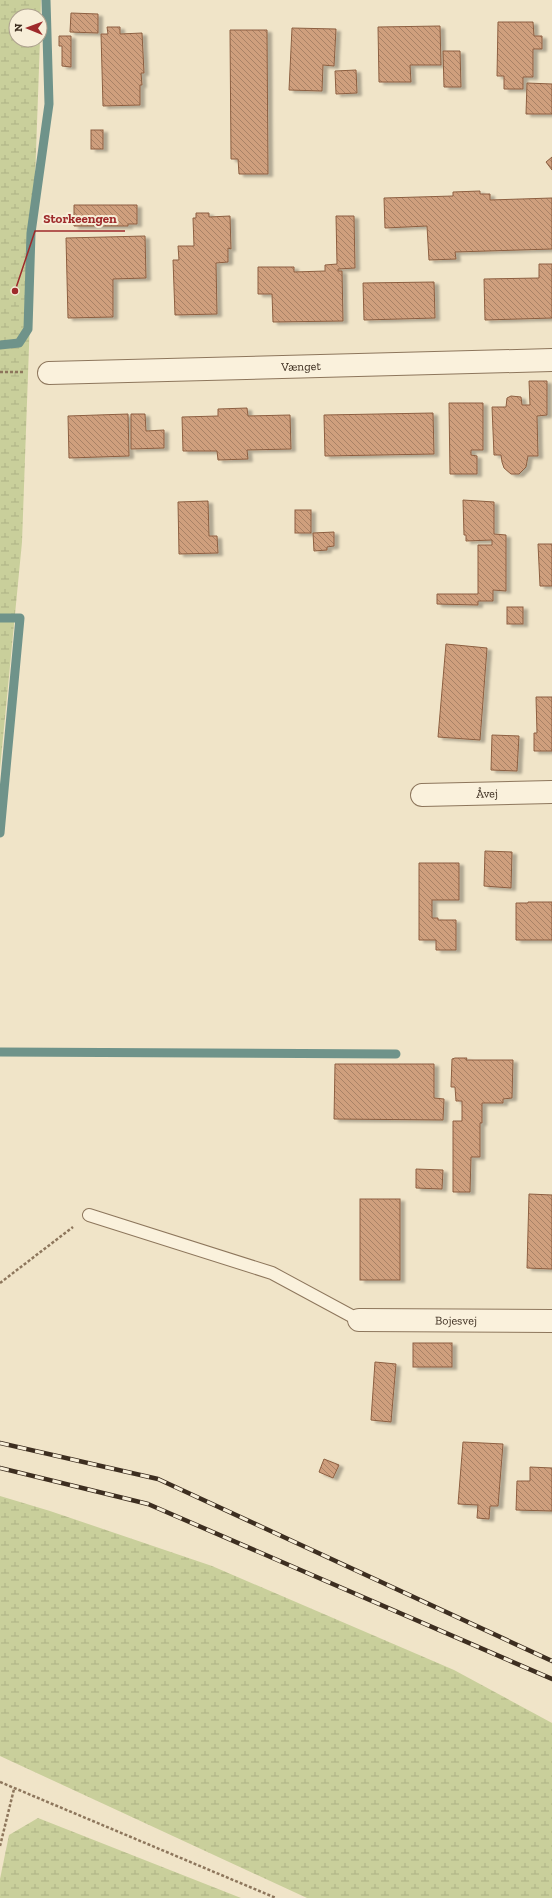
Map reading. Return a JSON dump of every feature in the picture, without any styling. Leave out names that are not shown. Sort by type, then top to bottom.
[{"type":"street","name":"Vænget","points":[[50,373],[552,360]]},
{"type":"street","name":"Åvej","points":[[422,795],[552,792]]},
{"type":"street","name":"Bojesvej","points":[[359,1320],[552,1321]]},
{"type":"lane","points":[[89,1215],[272,1273],[359,1320]]},
{"type":"path","points":[[0,1283],[89,1215]]},
{"type":"path","points":[[0,1782],[276,1898]]},
{"type":"path","points":[[0,1846],[14,1789]]},
{"type":"green space","points":[[0,0],[41,0],[41,8],[8,8],[8,48],[40,48],[22,542],[0,769]]},
{"type":"green space","points":[[0,1496],[50,1511],[212,1566],[454,1670],[552,1723],[552,1898],[307,1898],[0,1756]]},
{"type":"green space","points":[[38,1818],[241,1898],[0,1898],[0,1879],[9,1835]]},
{"type":"building","points":[[71,13],[98,14],[98,33],[70,32]]},
{"type":"building","points":[[498,22],[533,22],[534,36],[542,36],[542,49],[533,49],[533,77],[523,77],[523,89],[504,89],[504,76],[497,76]]},
{"type":"building","points":[[440,26],[441,65],[410,65],[411,82],[379,82],[378,27]]},
{"type":"building","points":[[107,27],[120,27],[120,34],[142,33],[144,73],[141,73],[142,85],[140,85],[140,105],[103,106],[101,34],[108,34]]},
{"type":"building","points":[[292,28],[336,29],[334,66],[323,65],[322,91],[289,90]]},
{"type":"building","points":[[230,30],[267,30],[268,174],[239,174],[238,159],[231,159]]},
{"type":"building","points":[[59,36],[71,36],[71,67],[62,66],[62,46],[59,46]]},
{"type":"building","points":[[443,51],[460,51],[461,87],[444,87]]},
{"type":"building","points":[[356,70],[357,93],[336,94],[335,71]]},
{"type":"building","points":[[527,83],[552,84],[552,114],[526,114]]},
{"type":"building","points":[[91,130],[103,130],[103,149],[91,149]]},
{"type":"building","points":[[552,157],[552,170],[546,162]]},
{"type":"building","points":[[480,191],[480,194],[490,194],[490,200],[552,198],[552,249],[455,252],[456,259],[429,260],[427,226],[385,228],[384,198],[453,196],[453,192]]},
{"type":"building","points":[[74,205],[137,205],[137,224],[128,224],[128,226],[74,226]]},
{"type":"building","points":[[196,213],[209,213],[209,217],[230,216],[231,249],[228,248],[228,262],[216,263],[217,314],[175,315],[173,260],[179,260],[178,246],[194,246],[193,218],[196,218]]},
{"type":"building","points":[[336,216],[354,216],[355,268],[338,269],[338,271],[342,271],[343,321],[273,322],[272,294],[258,294],[258,267],[294,267],[294,272],[325,271],[325,265],[337,264]]},
{"type":"building","points":[[145,236],[146,278],[113,279],[113,317],[68,318],[66,238]]},
{"type":"building","points":[[539,264],[552,264],[552,318],[485,320],[484,279],[539,278]]},
{"type":"building","points":[[434,282],[435,318],[364,320],[363,283]]},
{"type":"building","points":[[529,381],[547,381],[547,415],[537,416],[538,456],[528,456],[526,467],[519,474],[511,474],[504,468],[501,455],[494,455],[492,407],[506,407],[507,398],[511,396],[521,397],[522,405],[530,405]]},
{"type":"building","points":[[449,403],[483,403],[483,450],[471,450],[471,455],[477,456],[477,474],[450,474]]},
{"type":"building","points":[[247,408],[248,416],[290,415],[291,449],[247,450],[248,459],[218,460],[217,451],[183,451],[182,417],[218,416],[218,409]]},
{"type":"building","points":[[433,413],[434,454],[325,456],[324,415]]},
{"type":"building","points":[[128,414],[129,456],[69,458],[68,416]]},
{"type":"building","points":[[131,414],[145,414],[146,431],[164,430],[164,448],[131,449]]},
{"type":"building","points":[[463,500],[494,502],[494,534],[506,535],[506,591],[493,590],[493,601],[478,601],[478,605],[437,604],[437,594],[478,594],[478,545],[492,545],[492,540],[466,541],[466,535],[464,535]]},
{"type":"building","points":[[208,501],[209,536],[217,536],[218,553],[179,554],[178,502]]},
{"type":"building","points":[[295,510],[311,510],[311,533],[295,533]]},
{"type":"building","points":[[334,532],[334,546],[327,547],[327,550],[314,551],[313,533]]},
{"type":"building","points":[[538,544],[552,544],[552,586],[540,586]]},
{"type":"building","points":[[507,607],[523,607],[523,624],[507,624]]},
{"type":"building","points":[[446,644],[487,648],[480,740],[438,737]]},
{"type":"building","points":[[536,697],[552,697],[552,751],[534,751],[534,733],[537,733]]},
{"type":"building","points":[[492,735],[519,736],[517,771],[491,770]]},
{"type":"building","points":[[485,851],[512,852],[511,888],[484,886]]},
{"type":"building","points":[[419,863],[459,863],[459,900],[432,900],[432,918],[438,918],[438,920],[456,920],[456,950],[436,950],[436,940],[419,940]]},
{"type":"building","points":[[552,902],[552,940],[516,940],[516,903]]},
{"type":"building","points":[[467,1058],[466,1060],[513,1060],[512,1098],[503,1099],[503,1103],[482,1103],[482,1123],[480,1123],[480,1157],[471,1157],[470,1192],[453,1192],[453,1121],[462,1121],[462,1101],[456,1101],[455,1087],[451,1087],[452,1059]]},
{"type":"building","points":[[335,1064],[434,1064],[434,1098],[444,1099],[443,1120],[334,1119]]},
{"type":"building","points":[[416,1169],[443,1170],[442,1189],[416,1188]]},
{"type":"building","points":[[529,1194],[552,1195],[552,1269],[527,1268]]},
{"type":"building","points":[[360,1199],[400,1199],[400,1280],[360,1280]]},
{"type":"building","points":[[413,1343],[452,1343],[452,1367],[413,1367]]},
{"type":"building","points":[[375,1362],[396,1364],[391,1422],[371,1420]]},
{"type":"building","points":[[463,1442],[503,1444],[498,1506],[490,1506],[489,1519],[477,1518],[478,1505],[458,1504]]},
{"type":"building","points":[[324,1459],[339,1465],[333,1478],[319,1472]]},
{"type":"building","points":[[530,1467],[552,1468],[552,1511],[516,1510],[517,1481],[530,1481]]},
{"type":"waterway","points":[[0,345],[19,343],[28,329],[31,233],[49,104],[46,0]]},
{"type":"waterway","points":[[0,618],[20,618],[0,833]]},
{"type":"waterway","points":[[0,1052],[396,1054]]},
{"type":"railway","points":[[0,1443],[158,1479],[552,1661]]},
{"type":"railway","points":[[0,1468],[148,1504],[552,1679]]},
{"type":"place","name":"Storkeengen","points":[[15,291]]}]
